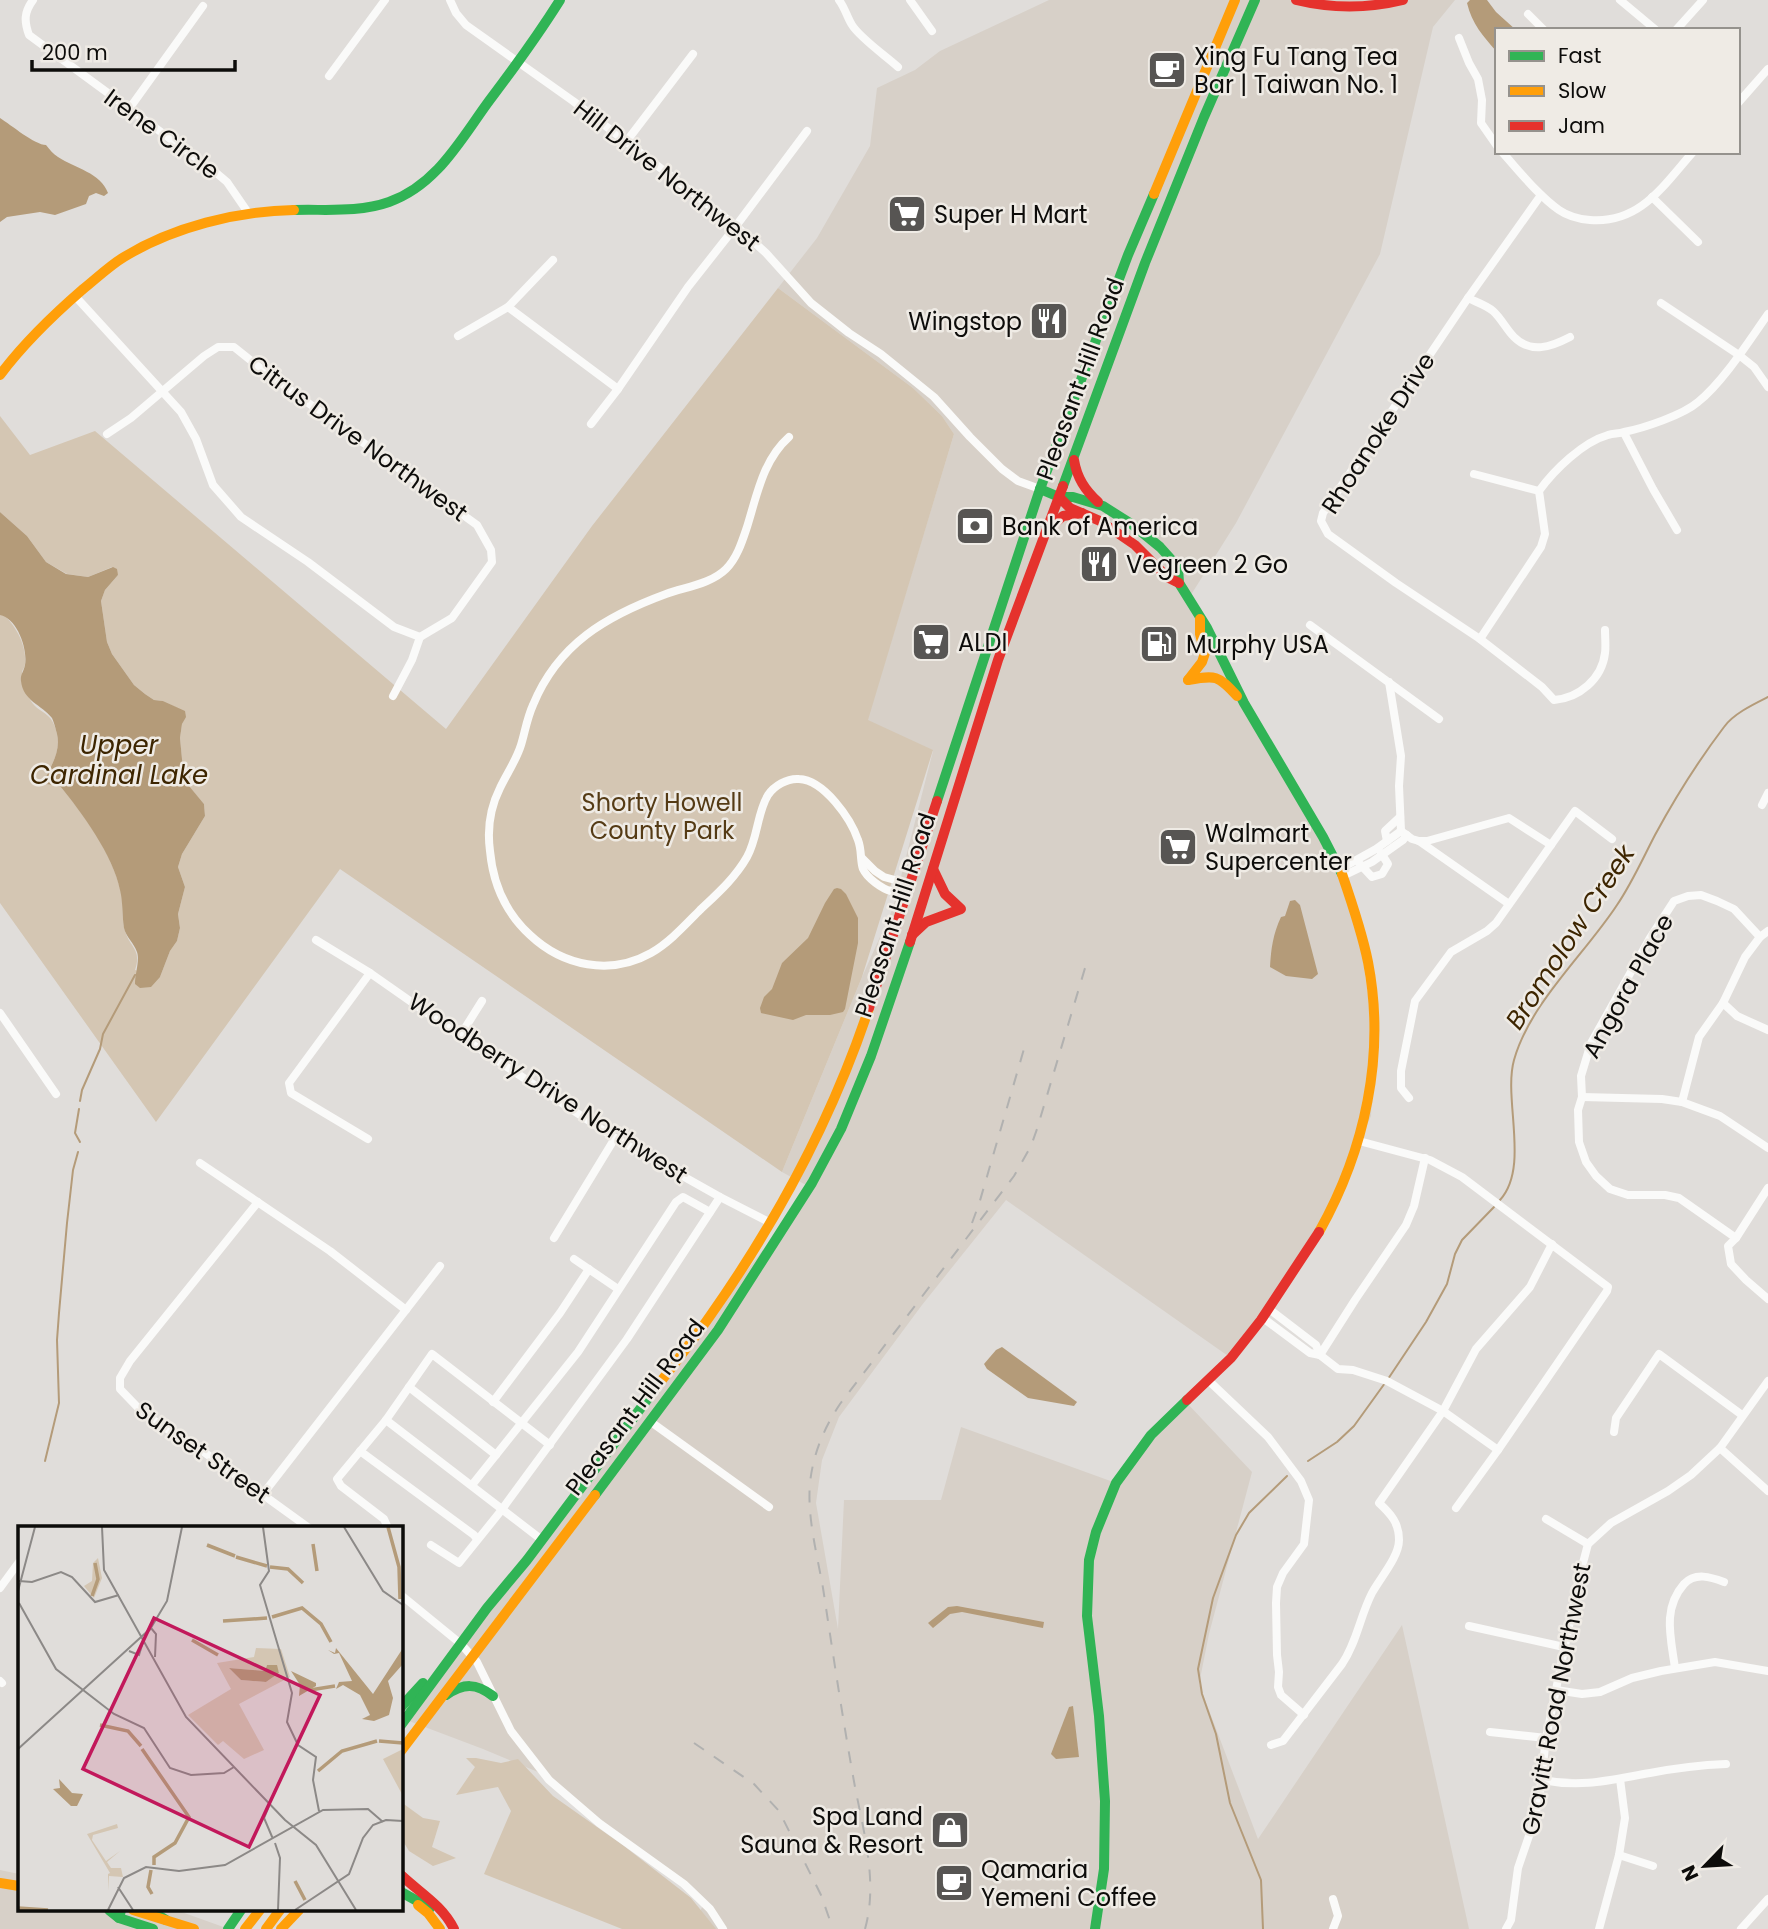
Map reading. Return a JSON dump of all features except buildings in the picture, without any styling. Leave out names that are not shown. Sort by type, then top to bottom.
[{"type":"main road","points":[[0,374],[20,348],[75,296],[131,253],[193,228],[249,214],[283,210],[360,210],[393,202],[411,193],[439,168],[518,63],[560,0]]},
{"type":"main road","name":"Pleasant Hill Road","points":[[402,1724],[710,1316],[770,1223],[814,1143],[855,1050],[1040,489],[1128,255],[1235,0]]},
{"type":"main road","points":[[1296,0],[1346,9],[1403,0]]},
{"type":"main road","name":"Pleasant Hill Road","points":[[402,1750],[718,1330],[783,1231],[841,1129],[871,1056],[912,935],[998,660],[1149,252],[1244,24],[1261,1]]},
{"type":"main road","points":[[1074,455],[1078,479],[1088,493],[1160,547],[1178,567],[1179,583],[1244,703],[1342,872],[1356,913],[1373,996],[1373,1067],[1369,1101],[1359,1141],[1339,1195],[1320,1231],[1266,1314],[1231,1358],[1150,1435],[1116,1483],[1105,1508],[1089,1560],[1087,1616],[1104,1764],[1105,1801],[1104,1869],[1095,1929]]},
{"type":"main road","points":[[1040,489],[1059,497],[1073,497],[1103,506]]},
{"type":"main road","points":[[1059,497],[1070,509],[1100,521],[1135,545],[1167,577],[1179,583]]},
{"type":"main road","points":[[1046,532],[1063,516],[1082,513]]},
{"type":"main road","points":[[1200,619],[1200,634],[1205,649],[1202,662],[1188,680],[1212,676],[1225,683],[1244,703]]},
{"type":"main road","points":[[912,935],[932,919],[961,909],[945,894],[933,869]]},
{"type":"main road","points":[[402,1706],[460,1644]]},
{"type":"main road","points":[[439,1700],[450,1692],[473,1684],[493,1696]]},
{"type":"main road","points":[[402,1758],[414,1734]]},
{"type":"main road","points":[[402,1876],[438,1905],[454,1929]]},
{"type":"main road","points":[[0,1883],[18,1886]]},
{"type":"main road","points":[[402,1892],[429,1907],[442,1929]]},
{"type":"main road","points":[[140,1912],[194,1929]]},
{"type":"main road","points":[[153,1912],[166,1920]]},
{"type":"main road","points":[[228,1929],[240,1912]]},
{"type":"main road","points":[[246,1929],[259,1912]]},
{"type":"main road","points":[[266,1929],[279,1912]]},
{"type":"main road","points":[[281,1929],[297,1912]]},
{"type":"main road","points":[[120,1914],[153,1929]]},
{"type":"street","name":"Irene Circle","points":[[33,0],[27,8],[25,23],[29,35],[227,182],[249,214]]},
{"type":"street","points":[[329,76],[385,0]]},
{"type":"street","name":"Hill Drive Northwest","points":[[450,0],[466,25],[573,101],[736,226],[766,253],[811,303],[934,397],[1002,469],[1018,481],[1040,489]]},
{"type":"street","points":[[839,0],[857,31],[898,67]]},
{"type":"street","points":[[910,0],[932,31]]},
{"type":"street","points":[[1620,0],[1654,28]]},
{"type":"street","points":[[1678,28],[1703,0]]},
{"type":"street","points":[[129,109],[203,6]]},
{"type":"street","points":[[1528,14],[1542,28]]},
{"type":"street","points":[[1459,38],[1478,79],[1482,100],[1481,123],[1495,143]]},
{"type":"street","points":[[626,142],[693,54]]},
{"type":"street","points":[[1740,101],[1768,69]]},
{"type":"street","points":[[590,424],[618,389],[688,287],[807,131]]},
{"type":"street","points":[[1504,154],[1541,195],[1559,210],[1572,218],[1601,221],[1632,214],[1653,197],[1691,154]]},
{"type":"street","name":"Rhoanoke Drive","points":[[1541,195],[1468,298],[1323,513],[1321,521],[1328,534],[1480,639],[1542,687],[1554,700],[1579,692],[1593,681],[1605,654],[1605,630]]},
{"type":"street","points":[[1653,197],[1698,242]]},
{"type":"street","points":[[458,336],[508,307],[554,260]]},
{"type":"street","points":[[75,296],[181,412],[196,439],[213,485],[241,517],[308,562],[394,627],[421,637],[393,696]]},
{"type":"street","points":[[1468,298],[1493,311],[1515,338],[1526,345],[1539,348],[1555,345],[1570,337]]},
{"type":"street","points":[[1661,303],[1739,355],[1754,367],[1768,387]]},
{"type":"street","points":[[508,307],[618,389]]},
{"type":"street","points":[[1480,639],[1541,547],[1545,534],[1539,491],[1552,473],[1585,447],[1608,435],[1624,433],[1677,414],[1698,403],[1739,355],[1768,314]]},
{"type":"street","name":"Citrus Drive Northwest","points":[[164,392],[218,347],[234,347],[477,525],[492,550],[492,562],[452,618],[421,637]]},
{"type":"street","points":[[107,434],[164,392]]},
{"type":"street","points":[[1624,433],[1676,530]]},
{"type":"street","points":[[789,437],[771,457],[739,552],[725,570],[704,582],[651,600],[615,617],[587,634],[558,660],[532,706],[515,761],[490,813],[491,864],[501,896],[509,911],[544,947],[569,960],[611,966],[636,959],[659,948],[730,881],[753,846],[769,793],[788,780],[800,778],[820,787],[830,796],[855,831],[863,870],[871,880],[890,891],[909,891]]},
{"type":"street","points":[[1474,474],[1539,491]]},
{"type":"street","points":[[1310,625],[1439,719]]},
{"type":"street","points":[[1389,682],[1401,756],[1400,817],[1404,833],[1509,904]]},
{"type":"street","points":[[1762,805],[1768,793]]},
{"type":"street","points":[[1409,1098],[1401,1088],[1401,1071],[1415,1001],[1451,952],[1487,932],[1496,923],[1575,811],[1612,839]]},
{"type":"street","points":[[1387,841],[1385,831],[1400,817]]},
{"type":"street","points":[[1419,841],[1509,818],[1552,845]]},
{"type":"street","points":[[1379,852],[1387,841],[1404,833]]},
{"type":"street","points":[[1342,872],[1360,864],[1404,833]]},
{"type":"street","points":[[1360,864],[1372,877],[1382,874],[1388,864],[1379,852]]},
{"type":"street","name":"Angora Place","points":[[1736,1238],[1679,1198],[1665,1195],[1628,1195],[1609,1189],[1596,1177],[1586,1162],[1579,1143],[1578,1110],[1582,1097],[1581,1076],[1591,1042],[1674,901],[1701,895],[1717,901],[1734,909],[1760,937]]},
{"type":"street","points":[[1682,1102],[1699,1037],[1723,1003],[1745,957],[1768,930]]},
{"type":"street","name":"Woodberry Drive Northwest","points":[[316,940],[370,973],[615,1138],[783,1231]]},
{"type":"street","points":[[368,1139],[291,1093],[289,1083],[370,973]]},
{"type":"street","points":[[460,1036],[482,1001]]},
{"type":"street","points":[[1723,1003],[1737,1017],[1768,1030]]},
{"type":"street","points":[[0,1013],[56,1094]]},
{"type":"street","points":[[1582,1097],[1682,1102],[1720,1116],[1768,1148]]},
{"type":"street","points":[[554,1238],[615,1138]]},
{"type":"street","points":[[1359,1141],[1425,1158],[1462,1177],[1608,1287],[1456,1508]]},
{"type":"street","points":[[1320,1355],[1404,1228],[1414,1206],[1425,1158]]},
{"type":"street","points":[[200,1163],[330,1251],[406,1310]]},
{"type":"street","points":[[1768,1188],[1728,1246],[1731,1264],[1768,1299]]},
{"type":"street","points":[[472,1485],[578,1352],[676,1202],[682,1197],[710,1212]]},
{"type":"street","points":[[431,1545],[459,1563],[627,1339],[720,1197]]},
{"type":"street","name":"Sunset Street","points":[[258,1202],[130,1362],[120,1378],[120,1389],[145,1415],[201,1450],[306,1526]]},
{"type":"street","points":[[1271,1745],[1283,1741],[1350,1652],[1371,1595],[1398,1550],[1398,1529],[1394,1517],[1379,1503],[1443,1411],[1476,1349],[1530,1287],[1552,1244]]},
{"type":"street","points":[[574,1259],[618,1289]]},
{"type":"street","points":[[263,1494],[440,1266]]},
{"type":"street","points":[[493,1402],[561,1313],[589,1269]]},
{"type":"street","points":[[1266,1314],[1308,1339],[1320,1355],[1338,1369],[1353,1370],[1387,1381],[1443,1411],[1498,1450]]},
{"type":"street","points":[[1266,1314],[1290,1338],[1310,1353],[1320,1355]]},
{"type":"street","points":[[1290,1338],[1296,1330]]},
{"type":"street","points":[[1303,1347],[1308,1339]]},
{"type":"street","points":[[387,1526],[384,1518],[341,1486],[337,1479],[386,1420],[432,1354],[550,1445]]},
{"type":"street","points":[[1614,1432],[1616,1418],[1659,1354],[1742,1415]]},
{"type":"street","points":[[1208,1380],[1268,1437],[1301,1481],[1309,1500],[1304,1544],[1283,1573],[1277,1587],[1276,1603],[1278,1687],[1281,1695],[1304,1715]]},
{"type":"street","name":"Gravitt Road Northwest","points":[[1506,1929],[1511,1920],[1518,1868],[1531,1833],[1542,1780],[1546,1738],[1588,1544],[1611,1523],[1691,1475],[1720,1448],[1768,1381]]},
{"type":"street","points":[[409,1387],[496,1455]]},
{"type":"street","points":[[386,1420],[542,1540]]},
{"type":"street","points":[[651,1422],[769,1507]]},
{"type":"street","points":[[1720,1448],[1768,1491]]},
{"type":"street","points":[[360,1451],[477,1539]]},
{"type":"street","points":[[1546,1519],[1588,1544]]},
{"type":"street","points":[[0,1588],[18,1563]]},
{"type":"street","points":[[1675,1668],[1670,1632],[1672,1602],[1688,1579],[1712,1577],[1724,1582]]},
{"type":"street","points":[[402,1596],[460,1644],[477,1662],[511,1731],[549,1780],[599,1823],[684,1884],[710,1909],[723,1929]]},
{"type":"street","points":[[1469,1626],[1564,1647]]},
{"type":"street","points":[[1556,1690],[1582,1694],[1600,1692],[1632,1678],[1715,1662],[1768,1671]]},
{"type":"street","points":[[1490,1732],[1546,1738]]},
{"type":"street","points":[[1542,1780],[1560,1784],[1593,1784],[1694,1765],[1726,1764]]},
{"type":"street","points":[[1599,1929],[1619,1855],[1625,1818],[1620,1779]]},
{"type":"street","points":[[1619,1855],[1653,1866]]},
{"type":"street","points":[[1333,1899],[1338,1916],[1333,1929]]},
{"type":"street","points":[[1741,1929],[1768,1899]]},
{"type":"shaded area","points":[[1049,0],[1455,0],[1433,27],[1380,254],[1236,523],[1189,598],[1323,837],[1356,913],[1374,1036],[1371,1116],[1314,1242],[1231,1358],[1006,1200],[922,1305],[839,1417],[822,1460],[816,1503],[838,1629],[844,1500],[941,1500],[961,1427],[1116,1483],[1186,1402],[1252,1472],[1209,1634],[1199,1684],[1258,1839],[1402,1625],[1469,1929],[690,1929],[704,1904],[538,1772],[402,1718],[786,1220],[806,1185],[782,1172],[893,908],[933,751],[867,721],[954,434],[942,416],[913,388],[778,288],[817,238],[870,146],[877,88],[915,70],[940,51]]},
{"type":"shaded area","points":[[0,1870],[18,1874],[18,1912],[182,1912],[229,1929],[0,1929]]},
{"type":"green space","name":"Shorty Howell County Park","points":[[778,288],[913,388],[942,416],[954,434],[868,720],[933,750],[862,977],[782,1172],[340,869],[156,1122],[0,903],[0,615],[4,615],[20,637],[25,657],[22,674],[25,688],[34,705],[49,717],[55,726],[58,740],[56,752],[45,784],[60,786],[96,834],[116,874],[125,931],[137,957],[135,970],[160,977],[177,941],[180,928],[178,914],[185,887],[178,867],[182,854],[205,816],[204,804],[184,781],[180,738],[185,712],[145,694],[134,685],[112,654],[107,642],[101,601],[105,590],[118,575],[112,567],[88,577],[67,574],[46,562],[27,536],[0,512],[0,416],[30,455],[95,431],[446,729],[592,526]]},
{"type":"green space","points":[[466,1758],[501,1763],[518,1759],[553,1796],[691,1898],[716,1929],[622,1929],[484,1874],[511,1811],[498,1787],[456,1795],[475,1767]]},
{"type":"green space","points":[[402,1803],[423,1818],[440,1821],[432,1847],[456,1858],[433,1866],[409,1851],[402,1840]]},
{"type":"water","points":[[1470,0],[1487,0],[1514,28],[1495,28],[1495,50],[1475,24],[1467,3]]},
{"type":"water","points":[[0,118],[46,145],[58,157],[100,180],[108,193],[104,196],[96,193],[89,196],[86,204],[55,215],[40,212],[7,217],[0,222]]},
{"type":"water","name":"Upper Cardinal Lake","points":[[0,512],[27,536],[46,562],[66,574],[88,577],[113,567],[117,569],[118,575],[105,590],[101,601],[107,642],[112,654],[134,685],[145,694],[185,711],[180,738],[184,780],[204,804],[205,816],[182,854],[178,867],[185,887],[178,914],[180,928],[177,941],[160,977],[151,987],[140,988],[135,984],[138,955],[125,931],[120,890],[104,849],[60,786],[45,784],[44,781],[58,740],[52,718],[29,698],[22,688],[21,679],[25,665],[23,643],[12,622],[0,615]]},
{"type":"water","points":[[837,888],[846,894],[858,918],[858,943],[845,1009],[830,1015],[806,1015],[793,1020],[761,1013],[764,997],[772,989],[782,963],[808,938],[825,903]]},
{"type":"water","points":[[1295,900],[1300,905],[1318,974],[1312,979],[1286,976],[1270,967],[1278,923],[1281,917],[1285,916],[1290,901]]},
{"type":"water","points":[[1002,1347],[1077,1402],[1074,1406],[1028,1398],[987,1369],[984,1364]]},
{"type":"water","points":[[957,1606],[1044,1622],[1043,1628],[962,1612],[950,1614],[933,1628],[928,1623],[948,1607]]},
{"type":"water","points":[[1073,1706],[1079,1757],[1056,1759],[1051,1754],[1069,1707]]},
{"type":"waterway","name":"Bromolow Creek","points":[[1500,1200],[1509,1186],[1515,1151],[1511,1076],[1514,1060],[1532,1019],[1617,905],[1671,807],[1728,722],[1768,697]]},
{"type":"waterway","points":[[80,1101],[103,1034],[135,975]]},
{"type":"waterway","points":[[79,1109],[75,1133],[80,1142]]},
{"type":"waterway","points":[[45,1461],[59,1403],[59,1313],[73,1170],[78,1152]]},
{"type":"waterway","name":"Bromolow Creek","points":[[1388,1379],[1426,1322],[1447,1284],[1455,1254],[1462,1240],[1494,1207]]},
{"type":"waterway","name":"Bromolow Creek","points":[[1308,1461],[1337,1442],[1354,1426],[1385,1383]]},
{"type":"waterway","name":"Bromolow Creek","points":[[1263,1929],[1261,1880],[1230,1803],[1216,1734],[1202,1694],[1198,1669],[1213,1598],[1236,1535],[1249,1513],[1287,1476]]},
{"type":"railway","points":[[865,1929],[869,1912],[870,1876],[811,1522],[809,1496],[814,1462],[824,1432],[840,1404],[1014,1176],[1031,1146],[1088,958]]},
{"type":"railway","points":[[972,1223],[1026,1042]]},
{"type":"railway","points":[[694,1743],[754,1784],[779,1811],[821,1895],[833,1929]]},
{"type":"traffic: fast","points":[[294,210],[366,208],[389,202],[421,184],[458,145],[560,0]]},
{"type":"traffic: fast","points":[[1063,486],[1145,263],[1255,0]]},
{"type":"traffic: fast","points":[[937,801],[1040,489],[1128,255],[1154,194]]},
{"type":"traffic: fast","points":[[1040,489],[1059,497],[1073,497],[1103,506],[1133,525],[1160,547],[1178,567],[1179,583],[1207,628],[1244,703],[1342,874]]},
{"type":"traffic: fast","points":[[595,1495],[718,1330],[812,1183],[841,1129],[871,1056],[910,942]]},
{"type":"traffic: fast","points":[[402,1724],[652,1393]]},
{"type":"traffic: fast","points":[[1095,1929],[1104,1869],[1105,1801],[1099,1716],[1087,1616],[1089,1560],[1096,1532],[1116,1483],[1151,1435],[1187,1400]]},
{"type":"traffic: fast","points":[[402,1706],[423,1683]]},
{"type":"traffic: fast","points":[[446,1695],[470,1686],[493,1696]]},
{"type":"traffic: fast","points":[[402,1893],[430,1908]]},
{"type":"traffic: fast","points":[[112,1912],[119,1918],[153,1929]]},
{"type":"traffic: fast","points":[[119,1918],[120,1912]]},
{"type":"traffic: fast","points":[[153,1912],[166,1920]]},
{"type":"traffic: fast","points":[[228,1929],[240,1912]]},
{"type":"traffic: slow","points":[[1154,194],[1235,0]]},
{"type":"traffic: slow","points":[[0,375],[49,320],[82,290],[108,268],[143,246],[184,229],[228,217],[294,210]]},
{"type":"traffic: slow","points":[[1188,680],[1202,662],[1205,653],[1200,634],[1200,619]]},
{"type":"traffic: slow","points":[[1188,680],[1216,678],[1237,696]]},
{"type":"traffic: slow","points":[[1319,1232],[1349,1168],[1368,1101],[1373,1067],[1373,997],[1368,962],[1342,874]]},
{"type":"traffic: slow","points":[[652,1393],[735,1280],[780,1206],[838,1090],[869,1008]]},
{"type":"traffic: slow","points":[[402,1750],[595,1495]]},
{"type":"traffic: slow","points":[[0,1883],[18,1886]]},
{"type":"traffic: slow","points":[[418,1905],[440,1929]]},
{"type":"traffic: slow","points":[[139,1912],[194,1929]]},
{"type":"traffic: slow","points":[[245,1929],[258,1912]]},
{"type":"traffic: slow","points":[[266,1929],[279,1912]]},
{"type":"traffic: slow","points":[[281,1929],[297,1912]]},
{"type":"traffic: jam","points":[[1296,0],[1349,7],[1403,0]]},
{"type":"traffic: jam","points":[[1074,460],[1082,483],[1098,502]]},
{"type":"traffic: jam","points":[[910,942],[998,660],[1063,486]]},
{"type":"traffic: jam","points":[[1059,497],[1070,508],[1100,521],[1135,545],[1167,577],[1179,583]]},
{"type":"traffic: jam","points":[[1049,528],[1063,516],[1082,513]]},
{"type":"traffic: jam","points":[[869,1008],[937,801]]},
{"type":"traffic: jam","points":[[912,935],[926,922],[961,909],[945,894],[933,869]]},
{"type":"traffic: jam","points":[[1187,1400],[1231,1358],[1261,1320],[1319,1232]]},
{"type":"traffic: jam","points":[[402,1876],[437,1906],[454,1929]]},
{"type":"place","name":"Xing Fu Tang Tea Bar | Taiwan No. 1","points":[[1167,70]]},
{"type":"place","name":"Super H Mart","points":[[907,214]]},
{"type":"place","name":"Wingstop","points":[[1049,321]]},
{"type":"place","name":"Bank of America","points":[[975,526]]},
{"type":"place","name":"Vegreen 2 Go","points":[[1099,564]]},
{"type":"place","name":"ALDI","points":[[931,642]]},
{"type":"place","name":"Murphy USA","points":[[1159,644]]},
{"type":"place","name":"Walmart Supercenter","points":[[1178,847]]},
{"type":"place","name":"Spa Land Sauna & Resort","points":[[950,1830]]},
{"type":"place","name":"Qamaria Yemeni Coffee","points":[[954,1883]]}]
